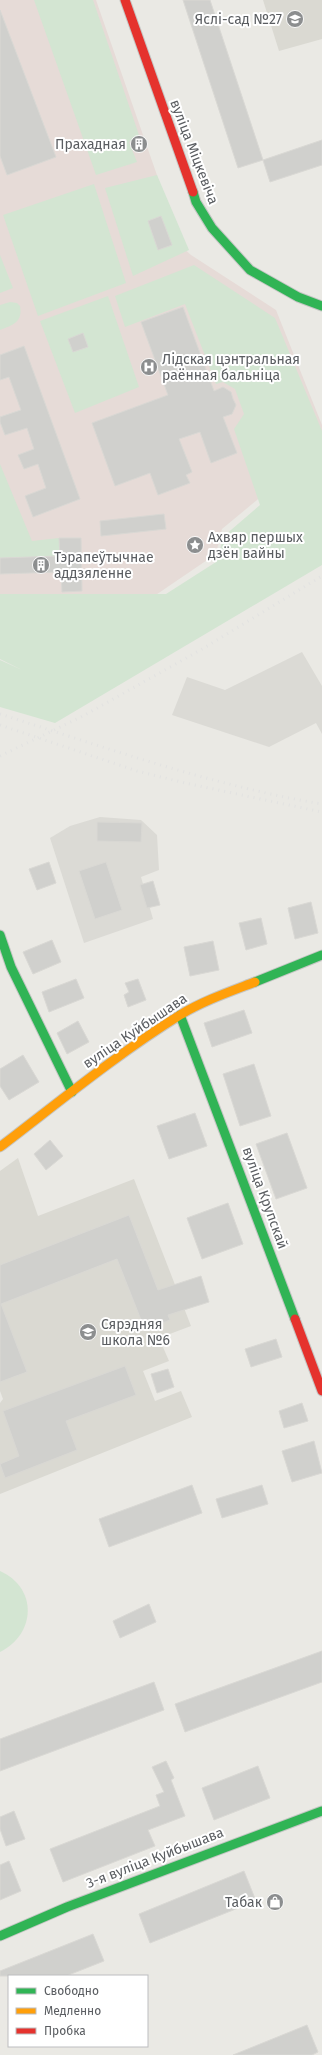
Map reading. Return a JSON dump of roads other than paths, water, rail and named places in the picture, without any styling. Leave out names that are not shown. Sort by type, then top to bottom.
[{"type":"street","name":"вуліца Міцкевіча","points":[[125,0],[196,202],[212,228],[250,270],[298,297],[322,306]]},
{"type":"street","points":[[0,936],[11,966],[72,1092]]},
{"type":"street","name":"вуліца Куйбышава","points":[[0,1147],[72,1092],[180,1015],[207,1001],[322,955]]},
{"type":"street","name":"вуліца Крупскай","points":[[180,1015],[322,1391]]},
{"type":"street","name":"3-я вуліца Куйбышава","points":[[0,1936],[67,1907],[322,1811]]},
{"type":"railway","points":[[0,756],[83,716],[204,648],[322,576]]},
{"type":"railway","points":[[0,714],[160,765],[241,787],[322,804]]},
{"type":"railway","points":[[0,725],[137,771],[185,783],[322,812]]},
{"type":"place","name":"Яслі-сад №27","points":[[295,19]]},
{"type":"place","name":"Прахадная","points":[[139,144]]},
{"type":"place","name":"Лідская цэнтральная раённая бальніца","points":[[149,367]]},
{"type":"place","name":"Ахвяр першых дзён вайны","points":[[195,545]]},
{"type":"place","name":"Тэрапеўтычнае аддзяленне","points":[[41,565]]},
{"type":"place","name":"Сярэдняя школа №6","points":[[88,1332]]},
{"type":"place","name":"Табак","points":[[275,1902]]}]
